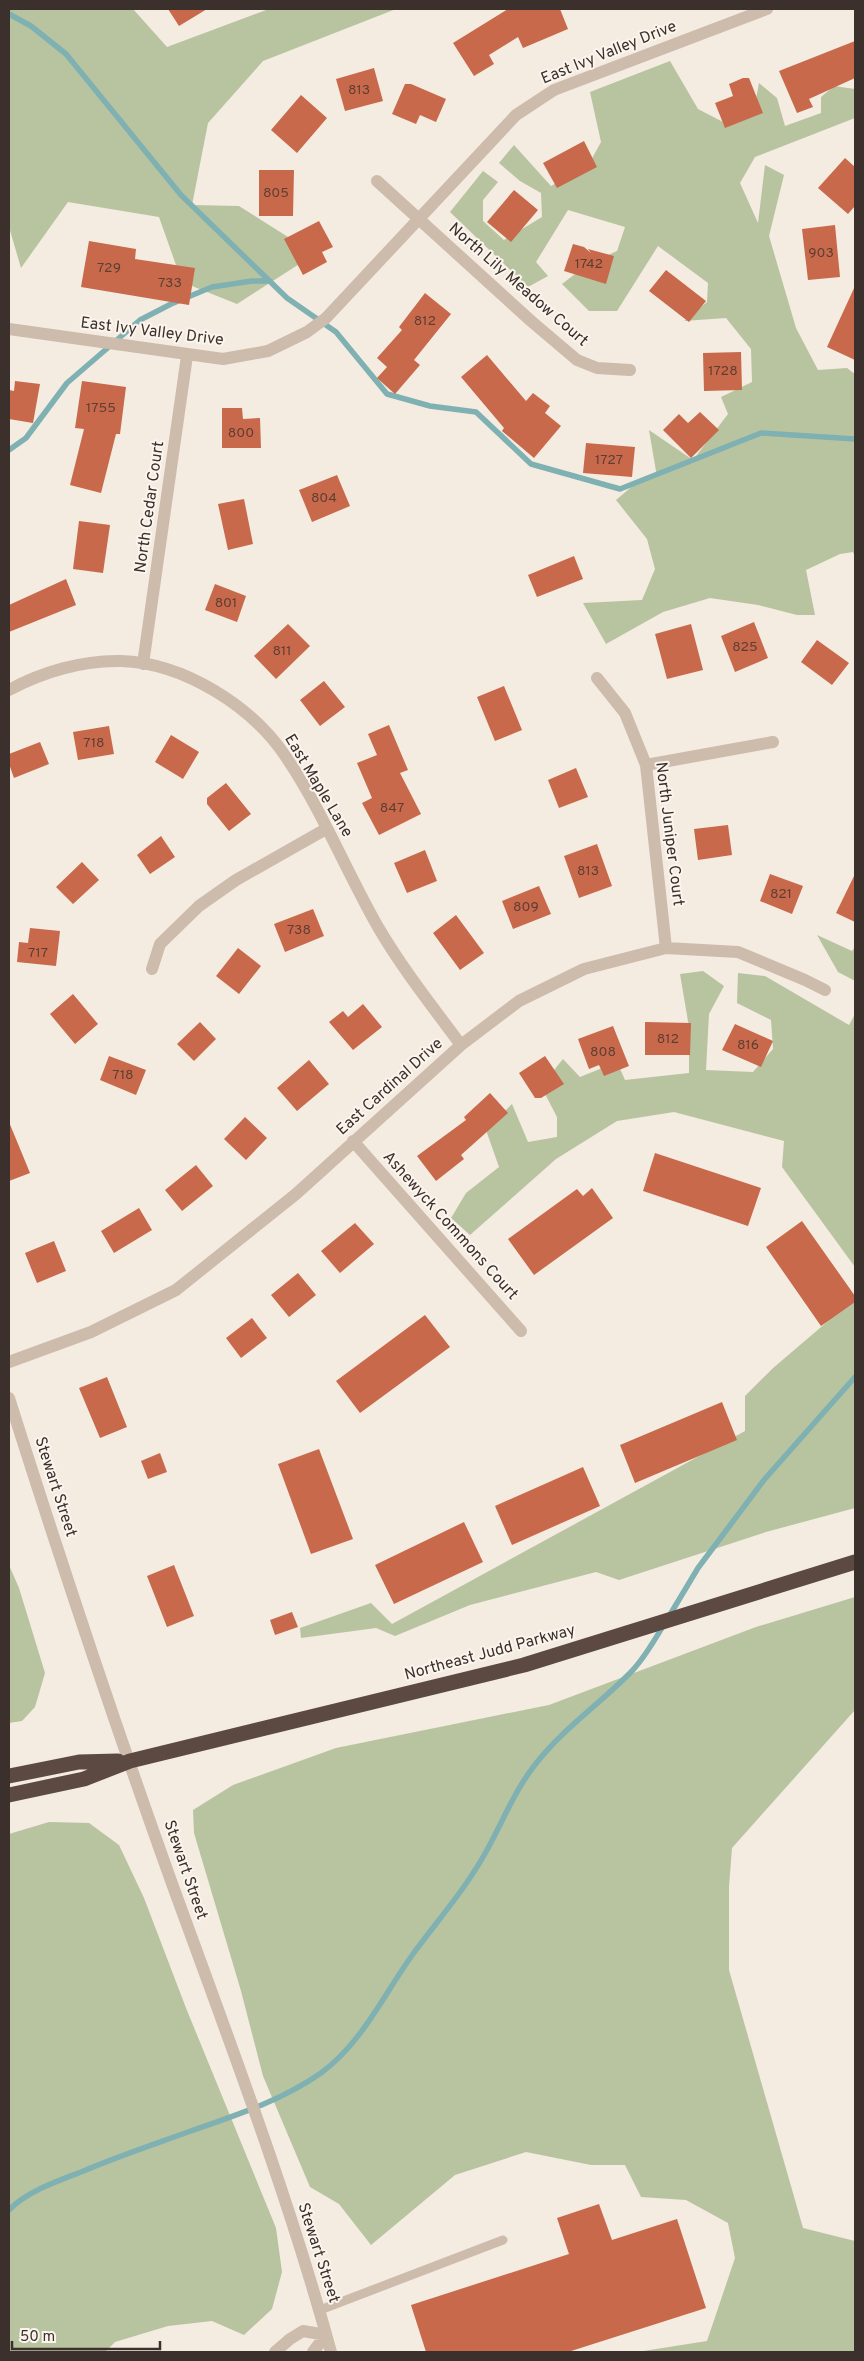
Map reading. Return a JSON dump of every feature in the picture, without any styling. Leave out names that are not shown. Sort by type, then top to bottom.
[{"type":"highway","name":"Northeast Judd Parkway","points":[[9,1795],[84,1779],[130,1761],[524,1665],[855,1562]]},
{"type":"highway","name":"Northeast Judd Parkway","points":[[9,1776],[80,1762],[130,1761]]},
{"type":"street","name":"East Ivy Valley Drive","points":[[9,329],[187,356],[223,359],[246,357],[268,351],[307,332],[326,318],[516,114],[554,90],[767,9]]},
{"type":"street","points":[[377,181],[418,219]]},
{"type":"street","name":"North Lily Meadow Court","points":[[418,219],[531,322],[576,360],[597,368],[630,370]]},
{"type":"street","name":"North Cedar Court","points":[[143,664],[187,356]]},
{"type":"street","name":"East Maple Lane","points":[[9,690],[56,671],[94,662],[122,661],[143,664],[192,678],[222,694],[265,731],[286,757],[379,928],[409,974],[461,1044]]},
{"type":"street","name":"North Juniper Court","points":[[597,678],[625,713],[646,765],[666,948]]},
{"type":"street","points":[[646,765],[773,742]]},
{"type":"street","points":[[152,969],[160,944],[199,906],[236,880],[326,829]]},
{"type":"street","name":"East Cardinal Drive","points":[[9,1362],[91,1332],[176,1290],[296,1194],[461,1044],[519,1001],[584,969],[666,948],[738,952],[825,990]]},
{"type":"street","name":"Ashewyck Commons Court","points":[[353,1141],[521,1332]]},
{"type":"street","name":"Stewart Street","points":[[9,1398],[130,1761],[256,2116],[320,2310],[331,2352]]},
{"type":"street","points":[[276,2352],[290,2338],[303,2331],[326,2335],[313,2352]]},
{"type":"lane","points":[[320,2310],[503,2240]]},
{"type":"green space","points":[[9,9],[133,9],[167,47],[269,9],[396,9],[263,61],[208,123],[192,205],[239,206],[315,254],[237,304],[182,282],[159,217],[68,202],[21,268],[9,227]]},
{"type":"green space","points":[[670,61],[698,109],[725,123],[753,115],[759,83],[777,98],[785,126],[821,113],[821,97],[834,86],[855,89],[855,118],[755,157],[740,183],[758,223],[765,165],[784,175],[769,236],[796,328],[818,370],[847,368],[855,374],[855,557],[853,552],[840,554],[806,570],[815,615],[797,615],[758,605],[710,598],[663,612],[606,644],[583,603],[642,600],[655,569],[647,539],[616,500],[635,484],[657,477],[649,430],[693,460],[728,414],[721,397],[752,382],[751,349],[726,318],[684,321],[707,302],[708,283],[658,246],[617,311],[589,311],[562,284],[588,264],[617,251],[625,227],[568,210],[536,262],[548,276],[528,287],[450,212],[483,171],[498,182],[483,200],[483,221],[504,240],[542,217],[541,193],[520,181],[499,163],[514,145],[551,186],[589,164],[601,142],[590,92]]},
{"type":"green space","points":[[817,935],[852,951],[855,947],[855,981],[838,972]]},
{"type":"green space","points":[[703,971],[724,986],[709,1014],[706,1070],[753,1072],[773,1049],[771,1020],[737,1003],[738,973],[765,976],[849,1025],[855,1014],[855,1267],[782,1167],[784,1141],[674,1112],[617,1121],[556,1159],[470,1235],[451,1218],[466,1193],[499,1167],[486,1130],[512,1104],[528,1142],[557,1137],[557,1117],[544,1092],[550,1075],[563,1059],[580,1077],[617,1062],[625,1080],[689,1073],[689,1027],[680,974]]},
{"type":"green space","points":[[855,1298],[855,1508],[766,1532],[619,1580],[596,1572],[470,1605],[395,1636],[376,1628],[301,1638],[300,1628],[371,1603],[392,1624],[745,1431],[745,1396],[772,1369]]},
{"type":"green space","points":[[9,1565],[19,1588],[45,1673],[35,1707],[22,1721],[9,1723]]},
{"type":"green space","points":[[855,1597],[855,1710],[732,1848],[729,1887],[729,1970],[803,2228],[855,2241],[855,2352],[637,2352],[707,2341],[735,2258],[728,2223],[686,2200],[641,2197],[625,2165],[591,2165],[526,2152],[455,2175],[371,2245],[339,2204],[310,2187],[263,2076],[241,1991],[194,1833],[193,1810],[233,1785],[336,1748],[549,1705],[756,1627]]},
{"type":"green space","points":[[49,1822],[89,1823],[119,1845],[144,1898],[186,2008],[276,2228],[282,2272],[272,2309],[244,2335],[212,2321],[168,2326],[115,2342],[105,2352],[9,2352],[9,1834]]},
{"type":"building","points":[[168,9],[207,9],[179,26]]},
{"type":"building","points":[[508,9],[560,9],[568,29],[523,48],[518,37],[489,55],[494,64],[474,76],[453,43]]},
{"type":"building","points":[[855,41],[855,78],[809,99],[813,107],[797,113],[779,71]]},
{"type":"building","points":[[374,68],[383,101],[345,111],[336,79]]},
{"type":"building","points":[[743,78],[749,78],[763,113],[725,128],[715,103],[733,96],[729,84]]},
{"type":"building","points":[[405,84],[411,84],[446,99],[436,122],[420,115],[416,124],[392,114]]},
{"type":"building","points":[[301,95],[327,118],[297,153],[271,130]]},
{"type":"building","points":[[584,141],[597,167],[557,188],[543,163]]},
{"type":"building","points":[[845,158],[855,167],[855,206],[848,214],[818,188]]},
{"type":"building","points":[[259,170],[294,170],[293,216],[259,216]]},
{"type":"building","points":[[514,190],[538,210],[511,242],[487,222]]},
{"type":"building","points":[[319,221],[333,247],[322,252],[327,262],[303,275],[284,239]]},
{"type":"building","points":[[835,225],[840,277],[808,280],[802,229]]},
{"type":"building","points":[[89,241],[136,249],[135,259],[195,268],[189,305],[81,287]]},
{"type":"building","points":[[573,244],[584,247],[591,253],[588,249],[614,256],[606,284],[564,271]]},
{"type":"building","points":[[666,270],[706,301],[689,322],[649,291]]},
{"type":"building","points":[[855,286],[855,360],[827,347]]},
{"type":"building","points":[[425,293],[451,314],[414,360],[420,365],[395,394],[377,378],[387,367],[377,358],[402,330],[399,327]]},
{"type":"building","points":[[741,352],[742,390],[704,391],[703,353]]},
{"type":"building","points":[[487,355],[526,401],[533,393],[550,406],[545,413],[561,426],[534,458],[502,431],[504,428],[461,377]]},
{"type":"building","points":[[15,381],[40,384],[33,423],[9,419],[9,390],[14,391]]},
{"type":"building","points":[[82,381],[126,387],[120,434],[116,434],[101,493],[70,485],[84,429],[75,428]]},
{"type":"building","points":[[222,408],[242,408],[243,419],[260,418],[261,448],[222,448]]},
{"type":"building","points":[[700,412],[719,430],[691,458],[663,430],[679,414],[688,423]]},
{"type":"building","points":[[586,443],[635,447],[632,477],[583,473]]},
{"type":"building","points":[[337,475],[350,506],[312,522],[299,490]]},
{"type":"building","points":[[244,499],[253,544],[228,550],[218,504]]},
{"type":"building","points":[[79,521],[110,525],[103,573],[73,569]]},
{"type":"building","points":[[574,556],[583,579],[537,597],[528,575]]},
{"type":"building","points":[[66,579],[76,605],[9,632],[9,605]]},
{"type":"building","points":[[215,584],[246,596],[237,622],[205,610]]},
{"type":"building","points":[[754,622],[768,658],[735,672],[721,636]]},
{"type":"building","points":[[288,624],[310,646],[276,679],[254,656]]},
{"type":"building","points":[[691,624],[703,670],[667,679],[655,634]]},
{"type":"building","points":[[817,640],[849,663],[832,685],[801,662]]},
{"type":"building","points":[[324,681],[345,707],[320,726],[300,700]]},
{"type":"building","points":[[504,686],[522,730],[495,741],[477,697]]},
{"type":"building","points":[[389,725],[408,770],[400,773],[421,814],[379,835],[362,803],[372,798],[357,763],[377,755],[368,734]]},
{"type":"building","points":[[109,726],[114,754],[78,760],[73,732]]},
{"type":"building","points":[[171,735],[199,752],[183,779],[155,762]]},
{"type":"building","points":[[40,742],[49,764],[14,778],[9,764],[9,754]]},
{"type":"building","points":[[576,768],[588,797],[559,808],[548,780]]},
{"type":"building","points":[[226,783],[251,814],[229,831],[207,804],[207,798]]},
{"type":"building","points":[[728,825],[732,855],[698,860],[694,829]]},
{"type":"building","points":[[161,836],[175,857],[150,874],[137,855]]},
{"type":"building","points":[[597,844],[612,886],[579,898],[564,856]]},
{"type":"building","points":[[425,850],[437,881],[407,893],[394,863]]},
{"type":"building","points":[[82,862],[99,880],[73,904],[56,887]]},
{"type":"building","points":[[770,874],[803,886],[792,914],[760,901]]},
{"type":"building","points":[[855,874],[855,922],[836,913]]},
{"type":"building","points":[[539,886],[551,914],[513,929],[502,901]]},
{"type":"building","points":[[313,909],[324,936],[285,952],[274,924]]},
{"type":"building","points":[[456,915],[484,953],[460,970],[433,933]]},
{"type":"building","points":[[30,928],[60,931],[56,966],[17,962],[19,942],[28,943]]},
{"type":"building","points":[[238,948],[261,966],[239,994],[216,976]]},
{"type":"building","points":[[73,994],[98,1024],[75,1044],[50,1014]]},
{"type":"building","points":[[363,1004],[382,1027],[353,1050],[329,1022],[343,1011],[348,1017]]},
{"type":"building","points":[[200,1022],[216,1039],[194,1061],[177,1044]]},
{"type":"building","points":[[645,1022],[691,1023],[690,1055],[645,1055]]},
{"type":"building","points":[[735,1024],[773,1041],[761,1067],[722,1050]]},
{"type":"building","points":[[613,1026],[629,1066],[604,1076],[599,1065],[589,1069],[578,1039]]},
{"type":"building","points":[[109,1056],[146,1070],[136,1095],[100,1080]]},
{"type":"building","points":[[545,1056],[564,1084],[541,1098],[535,1098],[519,1073]]},
{"type":"building","points":[[309,1060],[329,1084],[297,1111],[277,1088]]},
{"type":"building","points":[[490,1093],[508,1113],[461,1155],[464,1159],[436,1181],[417,1156],[466,1120],[464,1117]]},
{"type":"building","points":[[245,1117],[267,1138],[246,1160],[224,1139]]},
{"type":"building","points":[[9,1122],[30,1173],[9,1181]]},
{"type":"building","points":[[655,1153],[761,1188],[748,1226],[643,1191]]},
{"type":"building","points":[[196,1165],[213,1186],[182,1211],[165,1190]]},
{"type":"building","points":[[592,1188],[613,1218],[534,1275],[508,1239],[577,1189],[583,1196]]},
{"type":"building","points":[[139,1208],[152,1230],[114,1253],[101,1231]]},
{"type":"building","points":[[802,1221],[855,1296],[855,1302],[821,1326],[766,1247]]},
{"type":"building","points":[[355,1223],[374,1244],[340,1273],[321,1251]]},
{"type":"building","points":[[54,1241],[66,1271],[37,1283],[25,1253]]},
{"type":"building","points":[[298,1273],[316,1295],[289,1317],[271,1295]]},
{"type":"building","points":[[425,1315],[450,1347],[360,1413],[336,1381]]},
{"type":"building","points":[[252,1318],[267,1338],[241,1358],[226,1338]]},
{"type":"building","points":[[107,1377],[127,1427],[100,1438],[79,1388]]},
{"type":"building","points":[[722,1402],[737,1440],[635,1483],[620,1445]]},
{"type":"building","points":[[319,1449],[353,1539],[311,1554],[278,1464]]},
{"type":"building","points":[[160,1453],[167,1472],[148,1479],[141,1461]]},
{"type":"building","points":[[583,1467],[600,1506],[512,1545],[495,1506]]},
{"type":"building","points":[[464,1522],[483,1562],[394,1604],[375,1565]]},
{"type":"building","points":[[174,1565],[194,1616],[167,1627],[147,1576]]},
{"type":"building","points":[[292,1612],[298,1627],[275,1635],[270,1620]]},
{"type":"building","points":[[599,2204],[612,2240],[677,2219],[706,2308],[568,2352],[426,2352],[411,2305],[569,2254],[557,2218]]},
{"type":"waterway","points":[[9,14],[31,26],[66,54],[181,195],[287,298],[336,332],[387,394],[430,406],[476,412],[531,464],[620,489],[761,433],[855,439]]},
{"type":"waterway","points":[[9,450],[26,438],[67,383],[140,320],[171,304],[212,287],[252,281],[270,281]]},
{"type":"waterway","points":[[668,1618],[698,1568],[764,1480],[855,1377]]},
{"type":"waterway","points":[[9,2210],[33,2192],[52,2183],[121,2156],[240,2114],[273,2100],[306,2083],[336,2061],[372,2017],[402,1969],[471,1877],[520,1786],[534,1766],[569,1728],[632,1671],[645,1655],[663,1626]]}]
